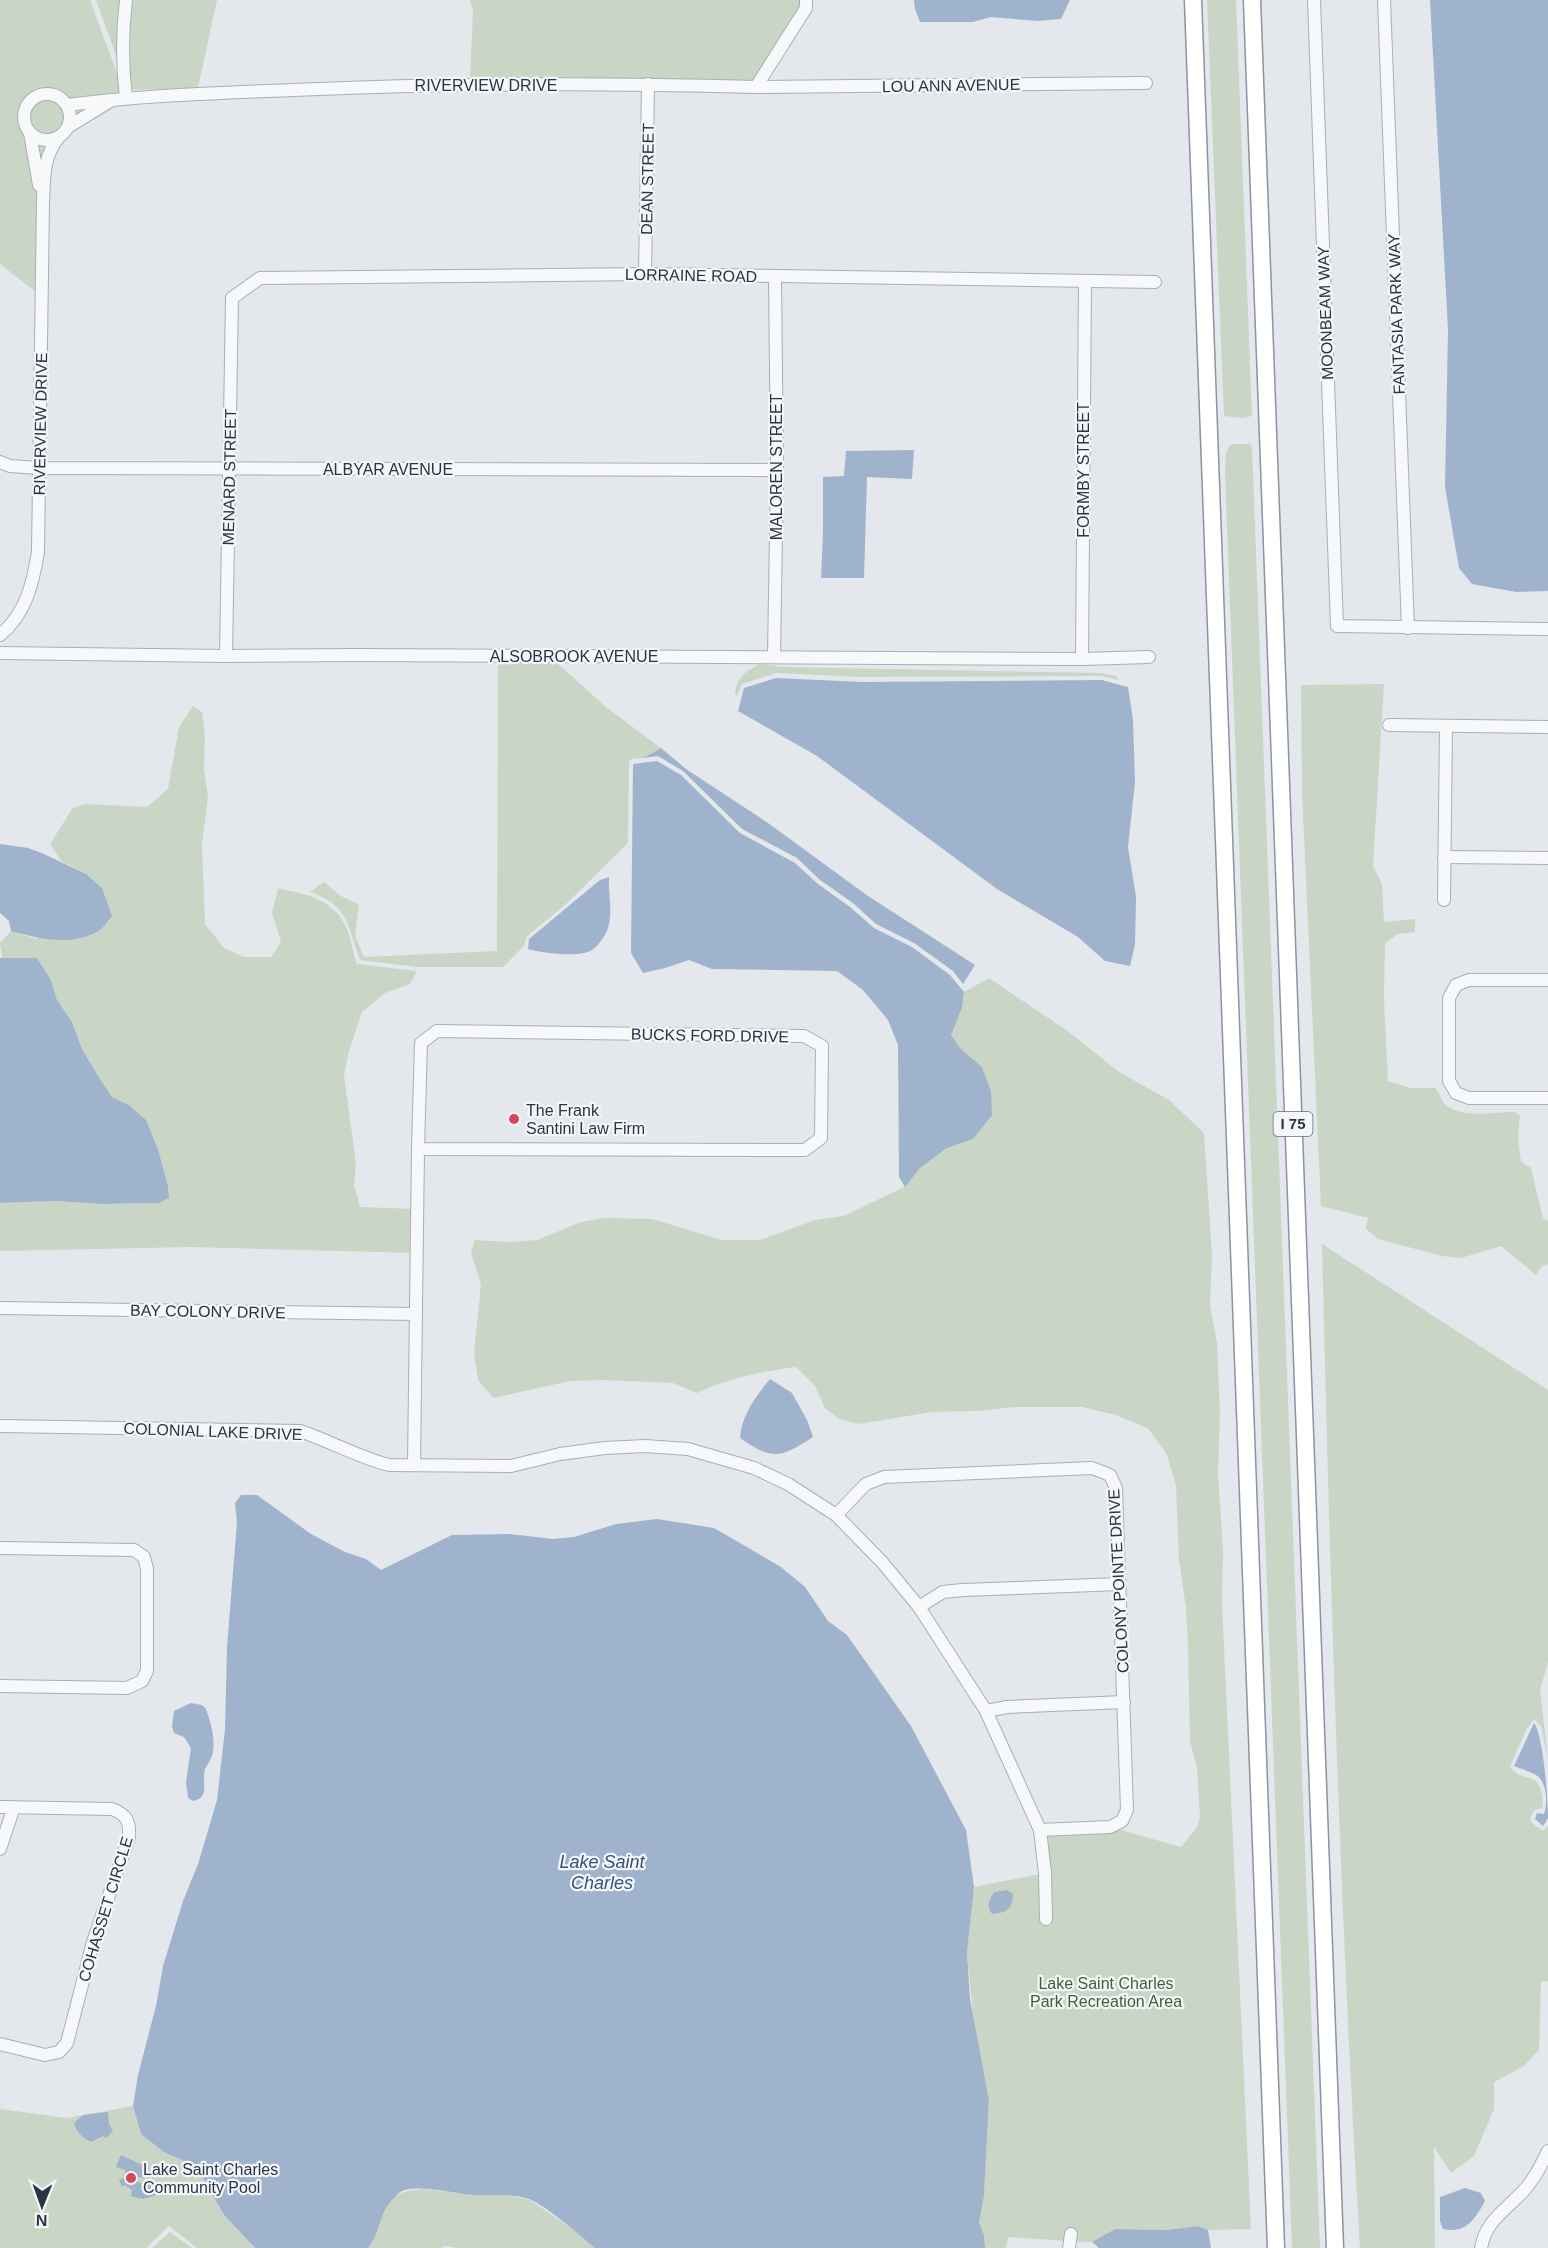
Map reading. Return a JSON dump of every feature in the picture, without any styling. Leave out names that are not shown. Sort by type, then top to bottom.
[{"type":"highway","points":[[1193,0],[1276,2248]]},
{"type":"highway","name":"I 75","points":[[1252,0],[1335,2248]]},
{"type":"street","points":[[121,98],[122,33],[126,0]]},
{"type":"street","points":[[756,87],[806,8],[806,0]]},
{"type":"street","name":"MOONBEAM WAY","points":[[1314,0],[1337,626],[1408,628]]},
{"type":"street","name":"FANTASIA PARK WAY","points":[[1384,0],[1408,628]]},
{"type":"street","name":"LOU ANN AVENUE","points":[[756,87],[1146,83]]},
{"type":"street","name":"RIVERVIEW DRIVE","points":[[43,203],[30,133],[24,120],[24,112],[30,100],[36,96],[50,94],[57,96],[67,105],[121,98],[385,86],[648,84],[756,87]]},
{"type":"street","name":"DEAN STREET","points":[[645,274],[648,84]]},
{"type":"street","name":"RIVERVIEW DRIVE","points":[[0,635],[26,604],[34,579],[38,552],[45,161],[51,146],[68,127],[121,98]]},
{"type":"street","points":[[67,105],[70,112],[68,127]]},
{"type":"street","points":[[30,133],[44,140],[59,137]]},
{"type":"street","name":"LORRAINE ROAD","points":[[232,298],[260,278],[645,274],[1155,282]]},
{"type":"street","name":"MALOREN STREET","points":[[774,657],[777,470],[775,276]]},
{"type":"street","name":"FORMBY STREET","points":[[1082,659],[1084,281]]},
{"type":"street","name":"MENARD STREET","points":[[226,656],[232,298]]},
{"type":"street","name":"ALBYAR AVENUE","points":[[0,462],[10,466],[39,468],[777,470]]},
{"type":"street","points":[[1408,628],[1548,629]]},
{"type":"street","name":"ALSOBROOK AVENUE","points":[[0,653],[1082,659],[1149,657]]},
{"type":"street","points":[[1389,725],[1548,727]]},
{"type":"street","points":[[1444,900],[1446,726]]},
{"type":"street","points":[[1444,857],[1548,858]]},
{"type":"street","points":[[1548,980],[1469,980],[1456,986],[1449,998],[1449,1081],[1456,1093],[1469,1098],[1548,1098]]},
{"type":"street","name":"BUCKS FORD DRIVE","points":[[414,1465],[418,1149],[421,1043],[437,1031],[804,1036],[822,1046],[821,1138],[805,1150],[418,1149]]},
{"type":"street","name":"BAY COLONY DRIVE","points":[[0,1308],[416,1314]]},
{"type":"street","name":"COLONIAL LAKE DRIVE","points":[[0,1426],[300,1431],[322,1438],[370,1460],[389,1465],[511,1466],[560,1454],[604,1448],[645,1446],[688,1449],[754,1468],[788,1484],[836,1515],[882,1562],[919,1607],[986,1710],[1041,1830],[1046,1918]]},
{"type":"street","name":"COLONY POINTE DRIVE","points":[[836,1515],[866,1484],[884,1477],[1092,1468],[1110,1475],[1116,1488],[1127,1810],[1122,1821],[1110,1827],[1041,1830]]},
{"type":"street","points":[[0,1548],[134,1550],[144,1557],[147,1569],[147,1671],[142,1681],[126,1688],[0,1686]]},
{"type":"street","points":[[919,1607],[943,1592],[1119,1584]]},
{"type":"street","points":[[986,1710],[1124,1702]]},
{"type":"street","name":"COHASSET CIRCLE","points":[[0,1807],[112,1809],[123,1813],[130,1824],[129,1837],[93,1942],[67,2043],[58,2052],[45,2055],[0,2044]]},
{"type":"street","points":[[0,1849],[14,1807]]},
{"type":"street","points":[[1481,2248],[1484,2235],[1491,2223],[1525,2189],[1540,2168],[1548,2151]]},
{"type":"street","points":[[1069,2248],[1071,2234]]},
{"type":"green space","points":[[0,0],[90,0],[126,98],[68,127],[51,146],[41,296],[0,264]]},
{"type":"green space","points":[[96,0],[121,0],[118,61]]},
{"type":"green space","points":[[131,0],[217,0],[198,88],[130,90],[127,33]]},
{"type":"green space","points":[[470,0],[801,0],[801,6],[753,82],[643,78],[470,80],[473,10]]},
{"type":"green space","points":[[1207,0],[1236,0],[1252,416],[1243,418],[1224,416]]},
{"type":"green space","points":[[1250,444],[1252,447],[1320,2248],[1292,2248],[1225,473],[1226,452],[1230,445]]},
{"type":"green space","points":[[498,661],[556,662],[607,708],[661,748],[643,758],[631,759],[629,762],[628,843],[564,906],[527,936],[524,946],[503,967],[417,967],[360,960],[349,927],[340,910],[310,892],[324,882],[339,895],[359,905],[355,936],[364,957],[497,951]]},
{"type":"green space","points":[[760,664],[783,667],[1101,673],[1116,676],[1119,680],[1102,676],[862,677],[776,673],[742,684],[737,696],[735,692],[741,678],[747,671]]},
{"type":"green space","points":[[1384,684],[1373,866],[1382,884],[1384,922],[1415,919],[1415,932],[1398,934],[1385,943],[1384,999],[1388,1081],[1411,1088],[1435,1088],[1445,1104],[1460,1112],[1478,1114],[1515,1112],[1520,1116],[1518,1137],[1521,1162],[1531,1168],[1543,1219],[1548,1221],[1548,1264],[1542,1266],[1536,1275],[1501,1246],[1461,1258],[1442,1256],[1378,1239],[1366,1229],[1368,1218],[1321,1206],[1302,792],[1301,685]]},
{"type":"green space","points":[[193,706],[202,712],[205,736],[204,769],[208,797],[202,844],[205,924],[224,948],[244,957],[271,957],[281,942],[272,913],[278,889],[315,898],[332,908],[346,928],[357,964],[417,971],[410,984],[385,993],[362,1012],[344,1075],[356,1164],[354,1185],[360,1207],[415,1209],[415,1253],[190,1247],[0,1251],[0,1203],[56,1201],[102,1204],[159,1203],[169,1197],[158,1149],[146,1120],[129,1105],[112,1097],[82,1049],[72,1022],[57,1000],[51,980],[37,958],[2,958],[0,943],[11,931],[37,939],[86,874],[61,861],[50,844],[72,809],[84,804],[147,807],[168,789],[179,727]]},
{"type":"green space","name":"Lake Saint Charles Park Recreation Area","points":[[989,978],[1069,1032],[1119,1072],[1169,1100],[1204,1133],[1212,1255],[1210,1306],[1217,1343],[1220,1413],[1218,1473],[1223,1550],[1222,1604],[1251,2229],[1208,2230],[1198,2226],[1166,2230],[1115,2229],[1092,2242],[1008,2237],[1006,2248],[985,2248],[984,2235],[978,2222],[984,2196],[989,2100],[974,2024],[967,1952],[974,1887],[1045,1873],[1040,1830],[1110,1827],[1181,1847],[1197,1827],[1200,1816],[1197,1768],[1190,1741],[1186,1608],[1179,1560],[1176,1486],[1167,1455],[1149,1429],[1116,1415],[1082,1407],[1015,1407],[932,1412],[858,1424],[839,1419],[825,1408],[815,1386],[796,1367],[745,1376],[697,1393],[673,1383],[601,1380],[570,1381],[493,1398],[478,1380],[474,1353],[481,1284],[471,1253],[475,1240],[512,1242],[537,1240],[581,1222],[606,1218],[652,1219],[722,1240],[760,1240],[815,1220],[844,1216],[904,1187],[920,1168],[947,1148],[973,1139],[982,1067],[961,1049],[951,1035],[962,1008],[964,992]]},
{"type":"green space","points":[[1322,1244],[1548,1390],[1548,1662],[1540,1690],[1548,1759],[1541,1726],[1534,1719],[1526,1730],[1510,1767],[1521,1776],[1532,1779],[1540,1787],[1543,1808],[1534,1810],[1530,1819],[1543,1831],[1548,1826],[1548,1981],[1541,1982],[1539,2050],[1524,2066],[1494,2082],[1494,2109],[1474,2156],[1451,2173],[1434,2147],[1435,2248],[1360,2248],[1336,1746]]},
{"type":"green space","points":[[133,2106],[141,2134],[193,2165],[224,2215],[255,2248],[197,2248],[169,2226],[146,2248],[0,2248],[0,2109],[67,2118]]},
{"type":"green space","points":[[423,2189],[475,2195],[503,2194],[530,2200],[580,2234],[595,2248],[457,2248],[445,2246],[441,2248],[368,2248],[374,2239],[382,2213],[389,2201],[400,2193]]},
{"type":"green space","points":[[170,2232],[192,2248],[152,2248]]},
{"type":"water","points":[[914,0],[1070,0],[1061,19],[1038,21],[991,17],[973,22],[920,22]]},
{"type":"water","points":[[1430,0],[1548,0],[1548,591],[1516,592],[1472,584],[1459,568],[1445,487],[1448,330]]},
{"type":"water","points":[[914,450],[912,479],[867,477],[864,578],[821,578],[823,477],[844,476],[846,451]]},
{"type":"water","points":[[776,678],[862,682],[1102,680],[1128,687],[1133,720],[1135,782],[1128,847],[1136,897],[1135,944],[1130,966],[1105,961],[1078,937],[997,889],[817,756],[738,711],[744,688]]},
{"type":"water","points":[[661,748],[686,769],[768,823],[868,896],[975,965],[963,984],[953,971],[914,943],[876,924],[853,903],[820,880],[797,858],[742,829],[683,771],[658,756],[643,758]]},
{"type":"water","points":[[657,761],[681,775],[740,833],[795,863],[874,928],[912,947],[950,975],[964,992],[962,1008],[951,1035],[961,1049],[982,1067],[991,1091],[992,1115],[973,1139],[947,1148],[920,1168],[905,1187],[899,1177],[898,1045],[888,1020],[863,990],[837,971],[712,969],[689,960],[643,973],[631,953],[633,764]]},
{"type":"water","points":[[0,844],[28,848],[86,874],[102,888],[112,916],[100,930],[90,935],[67,940],[44,939],[11,931],[9,921],[0,913]]},
{"type":"water","points":[[609,877],[608,928],[606,934],[592,950],[570,954],[528,949],[529,939],[600,880]]},
{"type":"water","points":[[0,958],[37,958],[51,980],[57,1000],[72,1022],[82,1049],[112,1097],[129,1105],[146,1120],[158,1149],[169,1198],[159,1203],[102,1204],[56,1201],[0,1203]]},
{"type":"water","points":[[770,1379],[792,1393],[807,1420],[813,1437],[784,1453],[769,1453],[740,1438],[746,1414]]},
{"type":"water","name":"Lake Saint Charles","points":[[241,1495],[257,1495],[311,1534],[345,1552],[366,1559],[381,1570],[452,1535],[510,1534],[553,1539],[574,1537],[616,1524],[657,1519],[714,1528],[781,1567],[805,1587],[828,1621],[847,1635],[911,1726],[966,1830],[974,1887],[967,1952],[970,1999],[989,2100],[984,2196],[979,2222],[984,2235],[985,2248],[595,2248],[553,2214],[529,2199],[515,2196],[409,2189],[401,2191],[389,2203],[376,2236],[368,2248],[255,2248],[224,2215],[193,2165],[164,2152],[141,2134],[133,2106],[138,2075],[156,2006],[163,1966],[217,1800],[225,1729],[227,1647],[237,1522],[235,1503]]},
{"type":"water","points":[[191,1703],[202,1705],[206,1709],[213,1738],[212,1756],[204,1774],[204,1793],[199,1799],[193,1801],[188,1798],[186,1782],[191,1748],[184,1737],[174,1733],[172,1726],[174,1711]]},
{"type":"water","points":[[1534,1723],[1543,1755],[1546,1785],[1548,1818],[1543,1826],[1535,1819],[1537,1813],[1544,1814],[1545,1809],[1546,1793],[1542,1782],[1534,1774],[1514,1766]]},
{"type":"water","points":[[1007,1890],[1013,1894],[1010,1907],[1001,1913],[992,1914],[989,1903],[994,1892]]},
{"type":"water","points":[[108,2112],[109,2124],[113,2131],[106,2138],[103,2136],[91,2142],[82,2136],[74,2123],[83,2115]]},
{"type":"water","name":"Lake Saint Charles Community Pool","points":[[121,2155],[149,2168],[144,2178],[139,2177],[137,2181],[144,2185],[149,2181],[155,2182],[159,2188],[157,2194],[147,2198],[138,2198],[131,2196],[132,2190],[124,2185],[122,2187],[119,2180],[125,2177],[125,2170],[116,2167]]},
{"type":"water","points":[[1465,2188],[1481,2193],[1485,2201],[1469,2224],[1458,2229],[1443,2229],[1440,2221],[1440,2197]]},
{"type":"water","points":[[1198,2226],[1208,2230],[1211,2248],[1099,2248],[1092,2242],[1115,2229],[1166,2230]]},
{"type":"place","name":"The Frank Santini Law Firm","points":[[514,1119]]},
{"type":"place","name":"Lake Saint Charles Community Pool","points":[[131,2178]]}]
